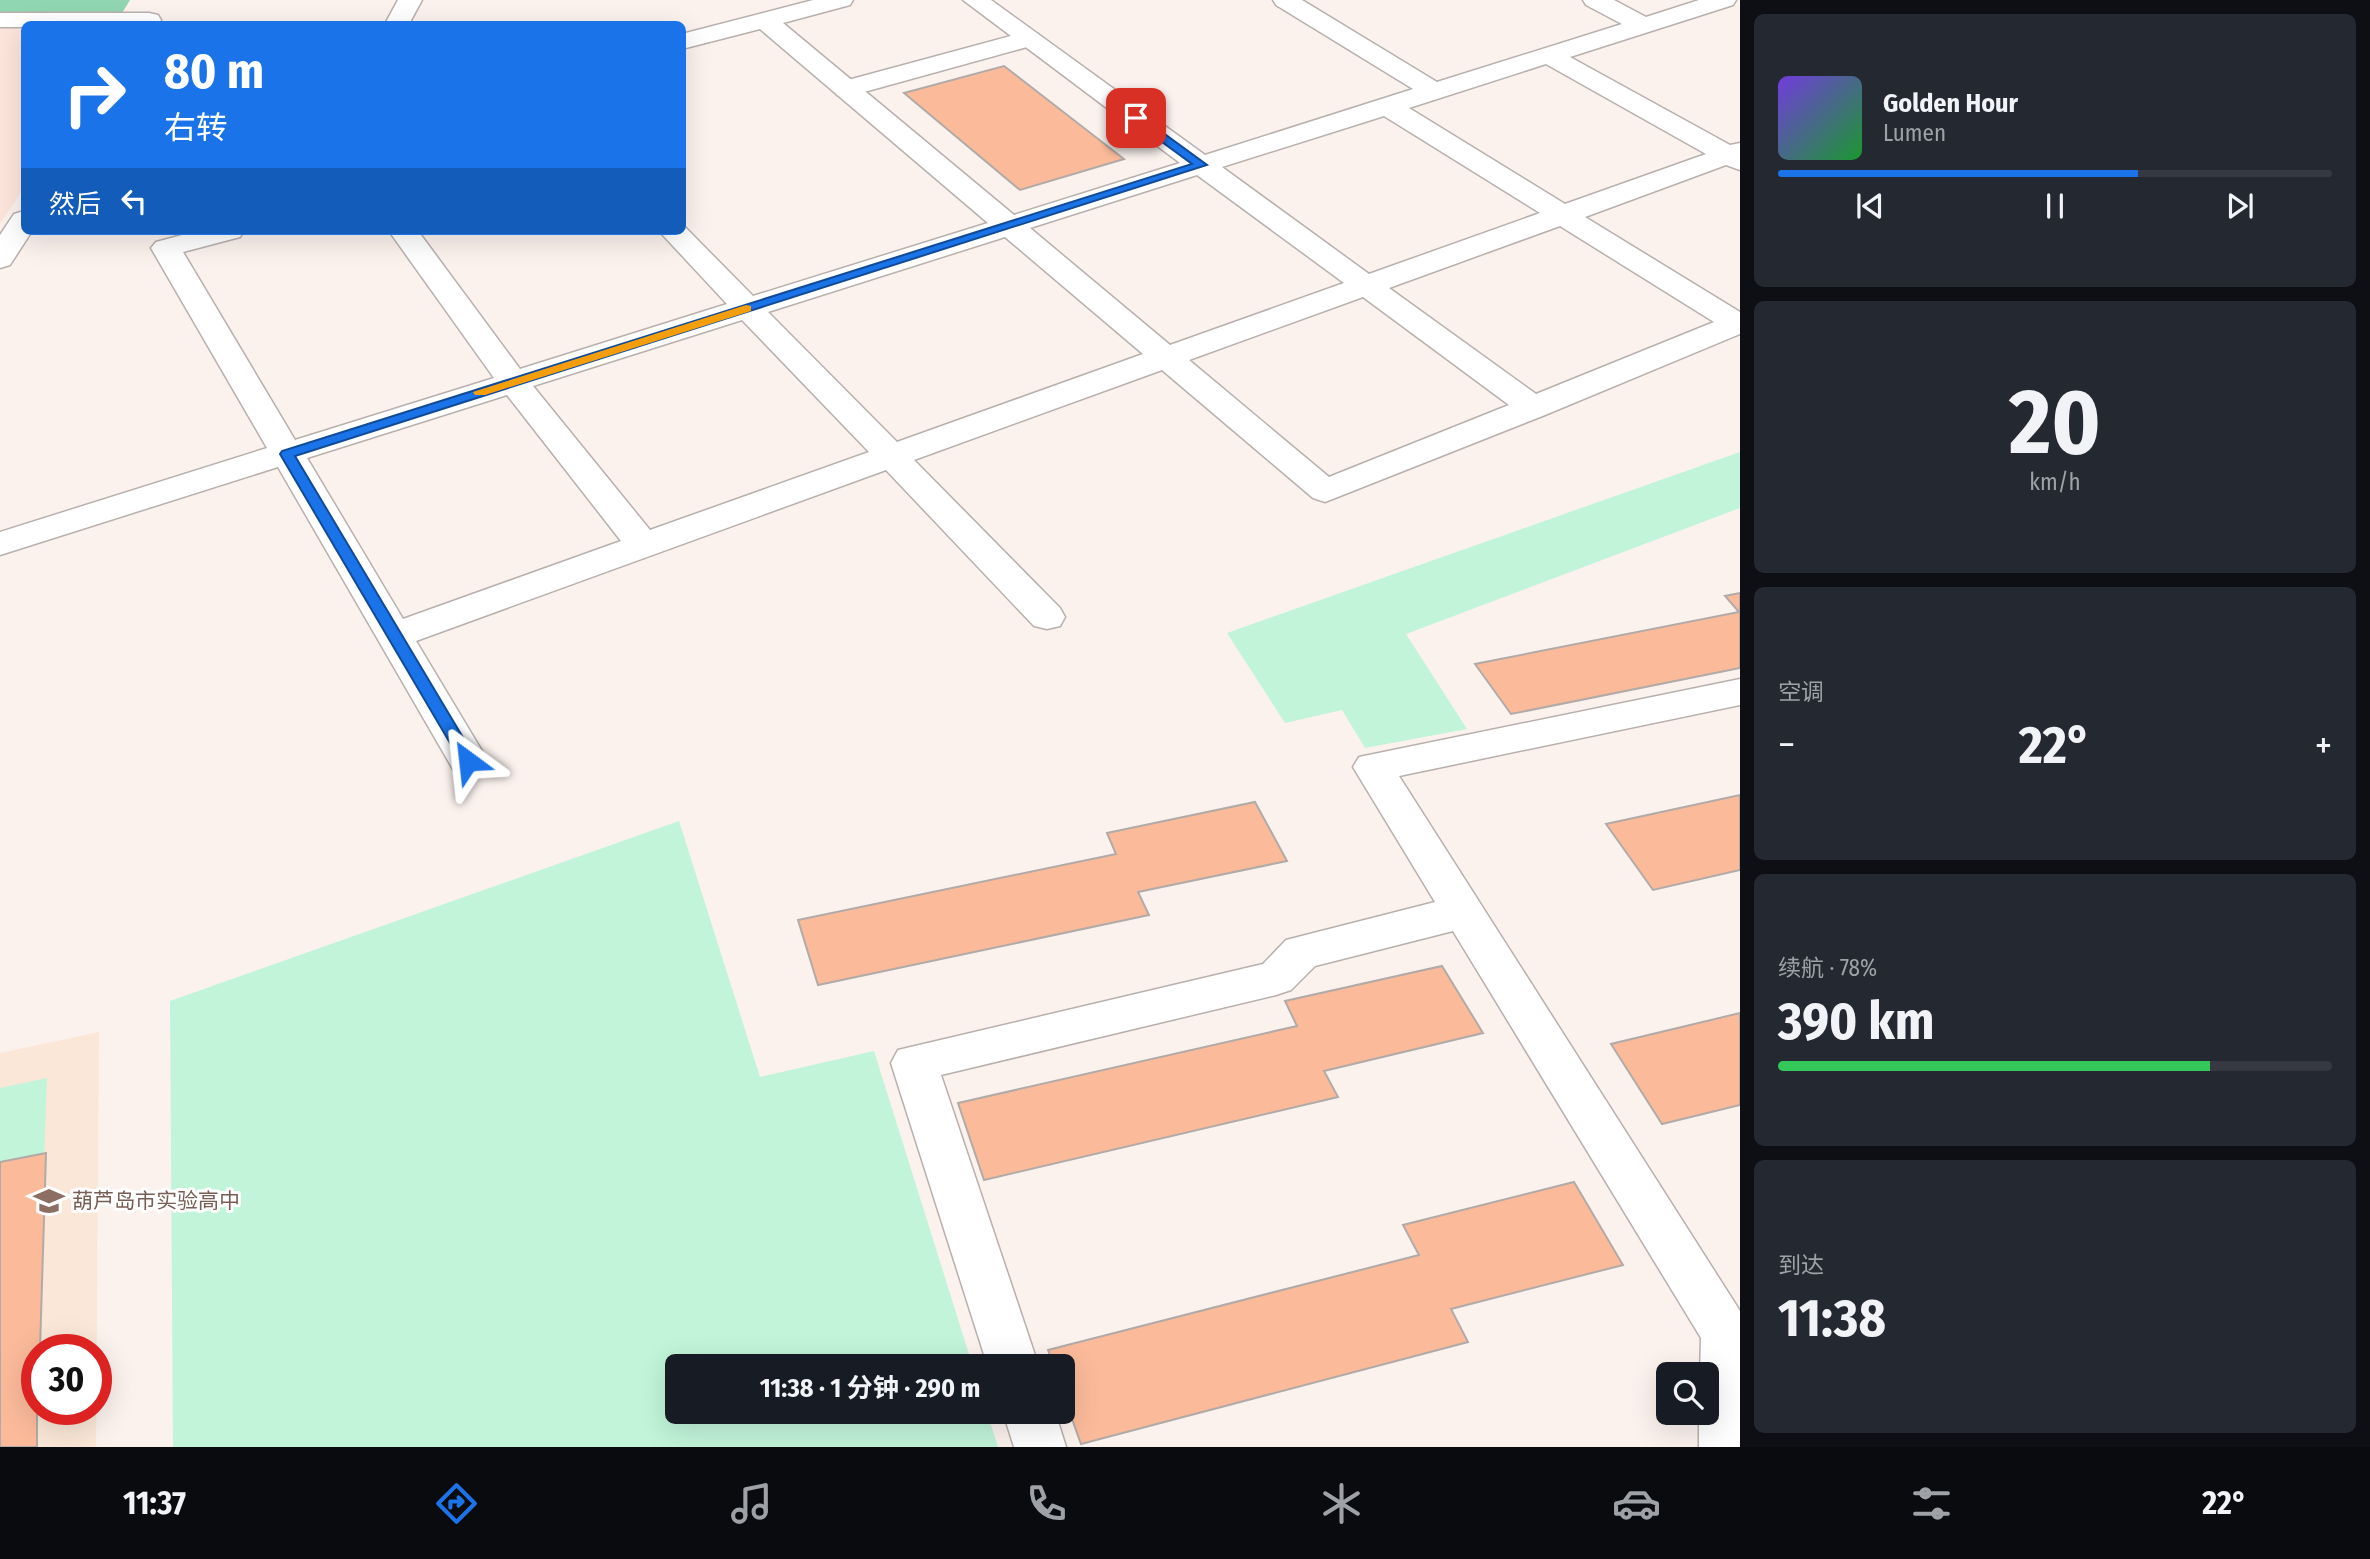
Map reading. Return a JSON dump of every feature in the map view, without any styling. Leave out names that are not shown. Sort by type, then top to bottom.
[{"type":"street","points":[[399,21],[410,0]]},
{"type":"street","points":[[686,41],[841,0]]},
{"type":"street","points":[[975,0],[1534,408]]},
{"type":"street","points":[[1285,0],[1434,91]]},
{"type":"street","points":[[1595,0],[1643,25]]},
{"type":"street","points":[[0,544],[1716,2],[1740,20]]},
{"type":"street","points":[[0,20],[153,15]]},
{"type":"street","points":[[765,20],[1325,491],[1739,324]]},
{"type":"street","points":[[846,89],[1029,39]]},
{"type":"street","points":[[1548,55],[1736,156]]},
{"type":"street","points":[[1387,106],[1739,324]]},
{"type":"street","points":[[394,635],[1562,214],[1736,156]]},
{"type":"street","points":[[0,259],[21,225]]},
{"type":"street","points":[[215,235],[166,248],[468,761]]},
{"type":"street","points":[[406,235],[513,382],[643,545]]},
{"type":"street","points":[[677,235],[1047,617]]},
{"type":"street","points":[[1725,1447],[1726,1334],[1373,767],[1740,692]]},
{"type":"street","points":[[1010,1354],[914,1063],[1276,978],[1301,952],[1463,912]]},
{"type":"street","points":[[1033,1424],[1040,1447]]},
{"type":"shaded area","points":[[0,28],[21,28],[21,192],[0,224]]},
{"type":"shaded area","name":"葫芦岛市实验高中","points":[[99,1032],[97,1334],[21,1334],[21,1425],[96,1425],[96,1447],[0,1447],[0,1053]]},
{"type":"green space","points":[[0,0],[130,0],[122,13],[0,12]]},
{"type":"green space","points":[[1740,452],[1740,508],[1406,634],[1467,729],[1365,748],[1342,710],[1285,723],[1227,633]]},
{"type":"green space","points":[[679,821],[760,1077],[874,1051],[969,1354],[665,1354],[665,1424],[991,1424],[998,1447],[173,1447],[170,1001]]},
{"type":"green space","points":[[47,1078],[38,1334],[21,1334],[21,1391],[0,1447],[0,1088]]},
{"type":"building","points":[[1004,66],[1124,159],[1020,190],[904,93]]},
{"type":"building","points":[[1740,593],[1740,668],[1511,714],[1475,664],[1739,612],[1725,596]]},
{"type":"building","points":[[1740,795],[1740,870],[1653,890],[1606,824]]},
{"type":"building","points":[[1255,802],[1287,861],[1138,892],[1149,915],[818,985],[798,920],[1116,854],[1107,833]]},
{"type":"building","points":[[1442,966],[1483,1033],[1324,1071],[1338,1097],[984,1180],[958,1103],[1297,1026],[1285,1001]]},
{"type":"building","points":[[1740,1013],[1740,1105],[1662,1124],[1611,1044]]},
{"type":"building","points":[[46,1153],[40,1334],[21,1334],[21,1425],[37,1425],[37,1447],[0,1447],[0,1162]]},
{"type":"building","points":[[1574,1182],[1623,1265],[1451,1309],[1468,1342],[1081,1444],[1074,1424],[1075,1354],[1049,1354],[1048,1350],[1419,1255],[1403,1225]]},
{"type":"slow traffic","points":[[480,392],[746,308]]},
{"type":"place","name":"葫芦岛市实验高中","points":[[49,1201]]},
{"type":"route","points":[[468,761],[287,454],[1201,165],[1136,118]]}]
